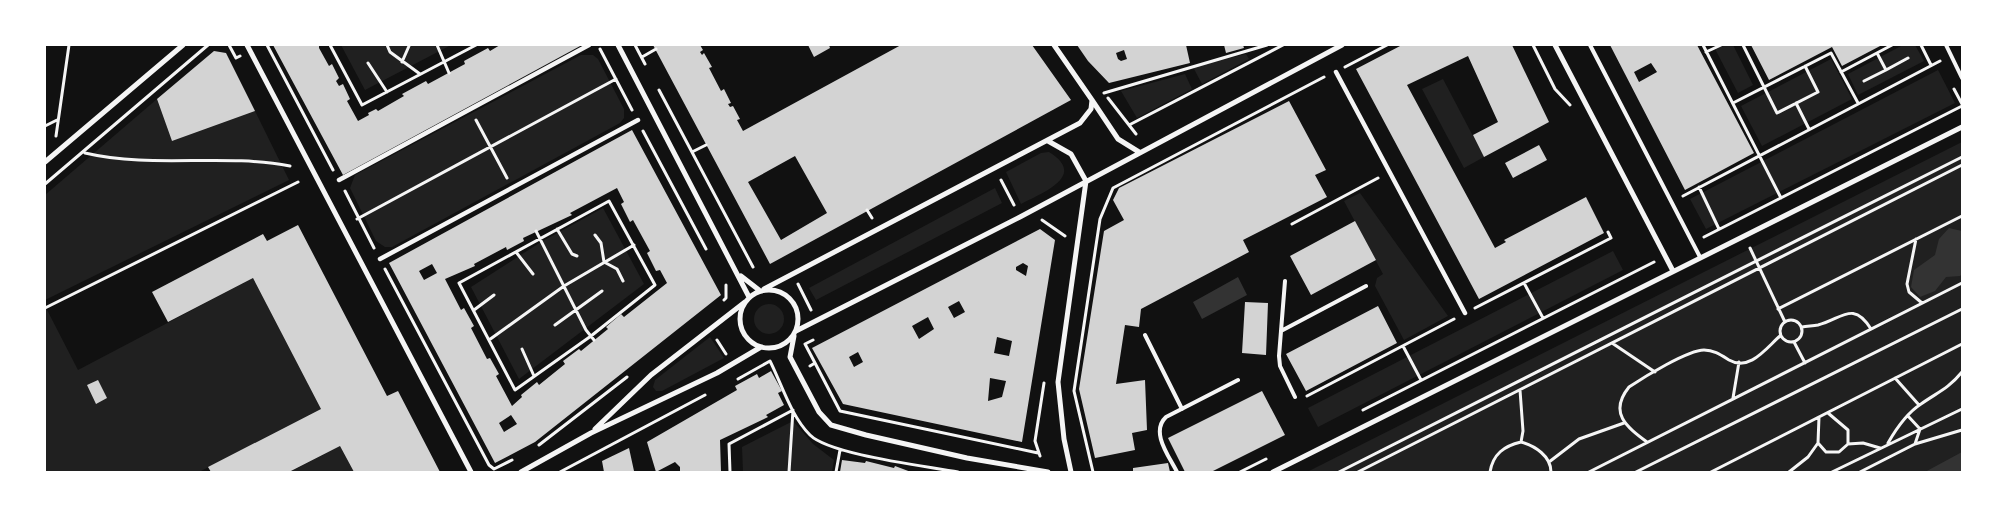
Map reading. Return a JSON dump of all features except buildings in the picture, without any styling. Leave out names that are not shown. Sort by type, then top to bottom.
[{"type":"street","points":[[45,162],[183,45]]},
{"type":"street","points":[[247,45],[471,472]]},
{"type":"street","points":[[339,180],[588,45]]},
{"type":"street","points":[[618,45],[738,275],[747,299],[740,313],[740,324],[744,335],[761,347],[774,348],[784,344],[795,334],[817,321],[1342,45]]},
{"type":"street","points":[[1054,45],[1118,140],[1139,152]]},
{"type":"street","points":[[1555,45],[1673,271]]},
{"type":"street","points":[[1336,72],[1465,313]]},
{"type":"street","points":[[591,433],[651,375],[747,299],[1080,123],[1091,109],[1092,100]]},
{"type":"street","points":[[380,260],[638,120]]},
{"type":"street","points":[[1273,472],[1962,127]]},
{"type":"street","points":[[1048,141],[1071,154],[1086,181],[1059,369],[1059,397],[1071,472]]},
{"type":"street","points":[[738,275],[762,290],[776,290],[786,294],[794,302],[798,313],[790,357],[819,412],[832,425],[866,435],[967,458],[1048,472]]},
{"type":"street","points":[[521,472],[591,433],[732,364],[761,347]]},
{"type":"lane","points":[[1590,45],[1700,257]]},
{"type":"lane","points":[[1946,45],[1962,78]]},
{"type":"lane","points":[[1285,281],[1280,366],[1296,397]]},
{"type":"lane","points":[[1281,331],[1366,286]]},
{"type":"lane","points":[[1145,335],[1182,409]]},
{"type":"lane","points":[[1177,472],[1159,436],[1158,429],[1161,422],[1166,417],[1238,380]]},
{"type":"path","points":[[53,156],[69,45]]},
{"type":"path","points":[[45,184],[84,153],[208,45]]},
{"type":"path","points":[[229,45],[236,58]]},
{"type":"path","points":[[267,45],[489,465],[494,470],[515,459]]},
{"type":"path","points":[[330,45],[362,105],[475,45]]},
{"type":"path","points":[[387,45],[390,52],[420,74]]},
{"type":"path","points":[[437,45],[448,73]]},
{"type":"path","points":[[599,45],[708,251]]},
{"type":"path","points":[[635,45],[649,72]]},
{"type":"path","points":[[1267,45],[1104,93],[1131,124],[1283,45]]},
{"type":"path","points":[[1093,472],[1074,391],[1100,219],[1113,188],[1117,184],[1387,45]]},
{"type":"path","points":[[1533,45],[1554,89],[1574,109]]},
{"type":"path","points":[[1703,45],[1781,198]]},
{"type":"path","points":[[1706,52],[1721,45]]},
{"type":"path","points":[[1743,45],[1777,113],[1818,92],[1805,66]]},
{"type":"path","points":[[1841,72],[1892,45]]},
{"type":"path","points":[[1921,45],[1931,65]]},
{"type":"path","points":[[402,62],[409,46]]},
{"type":"path","points":[[642,57],[656,49]]},
{"type":"path","points":[[1733,103],[1832,53],[1858,103]]},
{"type":"path","points":[[1877,53],[1886,70]]},
{"type":"path","points":[[1864,81],[1908,58]]},
{"type":"path","points":[[1687,204],[1682,196],[1940,60],[1945,69]]},
{"type":"path","points":[[368,63],[387,92]]},
{"type":"path","points":[[361,217],[616,79]]},
{"type":"path","points":[[1692,243],[1962,105],[1953,86]]},
{"type":"path","points":[[658,88],[756,273]]},
{"type":"path","points":[[1796,103],[1809,129]]},
{"type":"path","points":[[470,109],[513,188]]},
{"type":"path","points":[[45,126],[58,119]]},
{"type":"path","points":[[692,152],[706,144]]},
{"type":"path","points":[[84,153],[112,159],[144,161],[217,159],[262,161],[290,166]]},
{"type":"path","points":[[1339,472],[1962,157]]},
{"type":"path","points":[[1358,472],[1962,165]]},
{"type":"path","points":[[1292,224],[1390,172]]},
{"type":"path","points":[[999,175],[1016,208]]},
{"type":"path","points":[[45,302],[46,307],[298,182]]},
{"type":"path","points":[[1699,187],[1719,229]]},
{"type":"path","points":[[609,201],[655,285],[591,336],[515,390],[459,283],[540,238],[609,201]]},
{"type":"path","points":[[867,210],[872,218]]},
{"type":"path","points":[[864,223],[880,214]]},
{"type":"path","points":[[1778,309],[1962,216]]},
{"type":"path","points":[[1035,224],[1044,220],[1065,235],[1064,243]]},
{"type":"path","points":[[557,228],[572,254],[577,256]]},
{"type":"path","points":[[1699,229],[1703,237]]},
{"type":"path","points":[[536,231],[576,311],[594,340]]},
{"type":"path","points":[[594,235],[601,243],[604,262]]},
{"type":"path","points":[[1916,239],[1907,284],[1909,292],[1922,304]]},
{"type":"path","points":[[489,340],[564,286],[634,245]]},
{"type":"path","points":[[516,252],[533,274]]},
{"type":"path","points":[[1752,252],[1785,322]]},
{"type":"path","points":[[1648,254],[1652,263]]},
{"type":"path","points":[[1359,412],[1665,256]]},
{"type":"path","points":[[604,262],[617,268],[623,281]]},
{"type":"path","points":[[793,275],[824,333],[805,344],[840,411],[1039,454],[1035,441],[1045,375]]},
{"type":"path","points":[[720,302],[726,298],[724,281]]},
{"type":"path","points":[[1524,282],[1542,318]]},
{"type":"path","points":[[1589,472],[1962,283]]},
{"type":"path","points":[[555,325],[602,291]]},
{"type":"path","points":[[474,310],[494,295]]},
{"type":"path","points":[[1636,472],[1962,308]]},
{"type":"path","points":[[1802,327],[1817,325],[1844,314],[1852,313],[1860,315],[1871,329]]},
{"type":"path","points":[[1647,442],[1624,423],[1620,411],[1624,394],[1638,381],[1694,352],[1703,350],[1712,351],[1732,362],[1751,360],[1760,356],[1780,336],[1780,327],[1785,322],[1795,320],[1802,327],[1802,335],[1794,342],[1788,342],[1780,336]]},
{"type":"path","points":[[710,328],[740,377]]},
{"type":"path","points":[[1794,342],[1805,363]]},
{"type":"path","points":[[1612,343],[1655,372]]},
{"type":"path","points":[[1711,472],[1962,344]]},
{"type":"path","points":[[1403,346],[1421,380]]},
{"type":"path","points":[[522,349],[534,376]]},
{"type":"path","points":[[732,382],[770,361],[793,410],[812,437],[840,450],[958,472]]},
{"type":"path","points":[[1733,399],[1738,362]]},
{"type":"path","points":[[798,372],[815,363]]},
{"type":"path","points":[[538,446],[633,372]]},
{"type":"path","points":[[1888,444],[1894,432],[1919,405],[1948,388],[1962,372]]},
{"type":"path","points":[[621,374],[626,378]]},
{"type":"path","points":[[1895,378],[1919,405]]},
{"type":"path","points":[[1520,390],[1522,442]]},
{"type":"path","points":[[560,472],[707,394]]},
{"type":"path","points":[[1832,472],[1962,409]]},
{"type":"path","points":[[730,472],[729,444],[793,410]]},
{"type":"path","points":[[789,472],[793,410]]},
{"type":"path","points":[[1827,413],[1848,430],[1848,444]]},
{"type":"path","points":[[1908,416],[1920,429]]},
{"type":"path","points":[[1789,472],[1808,456],[1818,444],[1819,417]]},
{"type":"path","points":[[1549,462],[1579,439],[1624,423]]},
{"type":"path","points":[[1915,444],[1920,429]]},
{"type":"path","points":[[1860,472],[1915,444],[1962,430]]},
{"type":"path","points":[[1490,472],[1494,458],[1499,452],[1507,446],[1522,442],[1534,448],[1549,462],[1551,472]]},
{"type":"path","points":[[1818,444],[1826,452],[1833,453],[1840,452],[1848,444],[1871,444],[1881,448]]},
{"type":"path","points":[[836,472],[840,450]]},
{"type":"path","points":[[1240,472],[1271,456]]},
{"type":"shaded area","points":[[341,45],[451,45],[365,90]]},
{"type":"shaded area","points":[[1713,45],[1733,45],[1753,85],[1738,93]]},
{"type":"shaded area","points":[[1903,45],[1915,45],[1924,61],[1858,95],[1848,74]]},
{"type":"shaded area","points":[[1246,54],[1249,59],[1202,84],[1193,67]]},
{"type":"shaded area","points":[[581,55],[593,55],[598,59],[624,109],[624,118],[620,123],[392,247],[385,247],[376,241],[350,188],[355,175]]},
{"type":"shaded area","points":[[1831,59],[1852,99],[1762,146],[1741,106]]},
{"type":"shaded area","points":[[1938,70],[1955,103],[1706,229],[1690,199]]},
{"type":"shaded area","points":[[1185,74],[1192,89],[1137,118],[1121,91]]},
{"type":"shaded area","points":[[1443,79],[1484,157],[1464,168],[1422,89]]},
{"type":"shaded area","points":[[157,99],[172,141],[255,111],[289,180],[45,300],[45,195]]},
{"type":"shaded area","points":[[1962,142],[1962,472],[1307,472]]},
{"type":"shaded area","points":[[1049,152],[1060,161],[1064,169],[1063,176],[1058,183],[1040,195],[1021,204],[1006,172],[1041,153]]},
{"type":"shaded area","points":[[995,188],[1002,203],[816,300],[809,288]]},
{"type":"shaded area","points":[[1360,193],[1448,316],[1404,340],[1375,286],[1377,278],[1383,274],[1344,201]]},
{"type":"shaded area","points":[[603,208],[644,284],[519,379],[471,287],[541,242]]},
{"type":"shaded area","points":[[1949,228],[1962,231],[1962,274],[1960,276],[1946,277],[1935,291],[1920,297],[1911,287],[1914,270],[1935,255],[1939,239]]},
{"type":"shaded area","points":[[1613,251],[1623,270],[1318,427],[1308,408]]},
{"type":"shaded area","points":[[1238,277],[1247,295],[1202,319],[1193,302]]},
{"type":"shaded area","points":[[253,278],[321,409],[199,472],[45,472],[45,306],[78,370]]},
{"type":"shaded area","points":[[769,304],[780,308],[784,319],[780,330],[769,334],[758,330],[754,319],[758,308]]},
{"type":"shaded area","points":[[710,337],[724,358],[662,391],[656,391],[653,387],[655,380]]},
{"type":"shaded area","points":[[793,421],[813,444],[834,460],[832,472],[743,472],[742,447]]},
{"type":"shaded area","points":[[340,446],[354,472],[290,472]]},
{"type":"shaded area","points":[[1962,452],[1962,472],[1925,472]]}]
